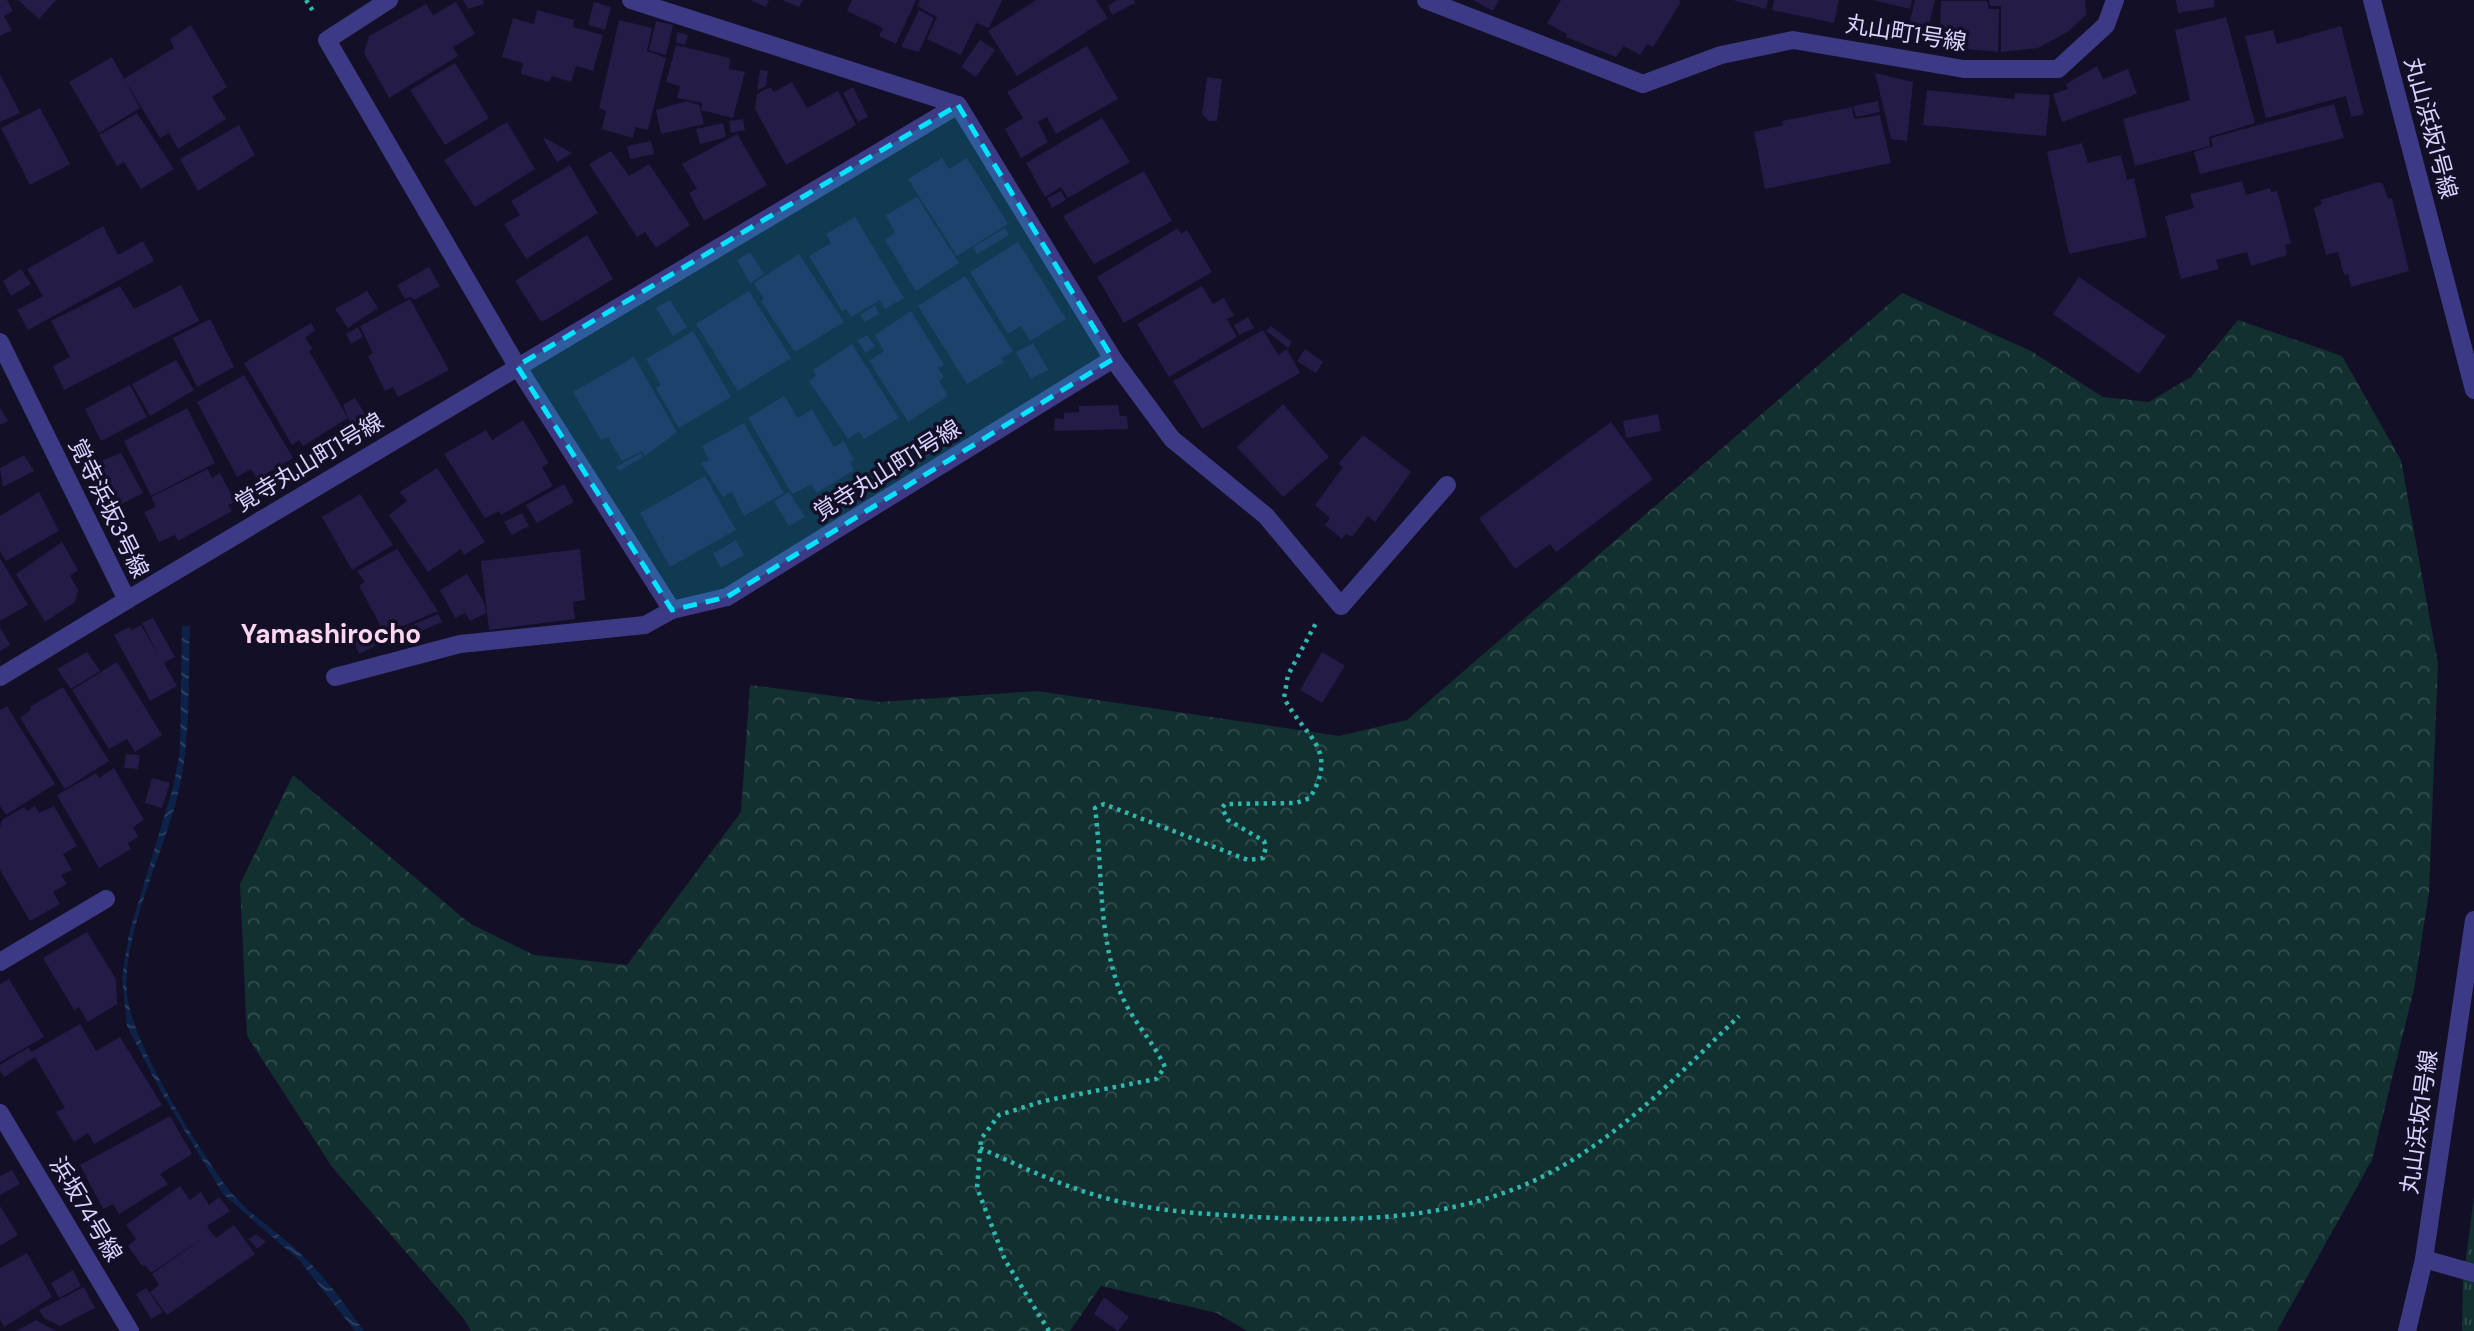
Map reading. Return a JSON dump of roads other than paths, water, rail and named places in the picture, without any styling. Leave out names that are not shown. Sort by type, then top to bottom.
[{"type":"street","points":[[389,0],[327,40],[517,366],[672,610]]},
{"type":"street","points":[[631,0],[958,105],[1113,359],[1172,439],[1266,516],[1341,606],[1447,485]]},
{"type":"street","name":"丸山町1号線","points":[[1426,0],[1643,84],[1721,54],[1793,40],[1964,69],[2058,69],[2106,25],[2115,0]]},
{"type":"street","name":"丸山浜坂1号線","points":[[2372,0],[2474,390]]},
{"type":"street","name":"覚寺丸山町1号線","points":[[127,600],[958,105]]},
{"type":"street","name":"覚寺浜坂3号線","points":[[0,342],[127,600],[0,677]]},
{"type":"street","name":"覚寺丸山町1号線","points":[[335,677],[460,644],[645,625],[672,610],[727,597],[1113,359]]},
{"type":"street","points":[[0,962],[106,899]]},
{"type":"street","name":"丸山浜坂1号線","points":[[2407,1331],[2424,1259],[2474,920]]},
{"type":"street","name":"浜坂74号線","points":[[0,1112],[130,1331]]},
{"type":"street","points":[[2424,1259],[2474,1273]]},
{"type":"water","points":[[182,626],[190,626],[184,765],[174,809],[131,944],[127,994],[131,1015],[167,1093],[226,1186],[244,1206],[312,1265],[336,1292],[364,1331],[355,1331],[300,1261],[223,1194],[160,1090],[127,1026],[122,977],[129,934],[173,787],[180,752]]},
{"type":"district","name":"Yamashirocho","points":[[331,634]]}]
